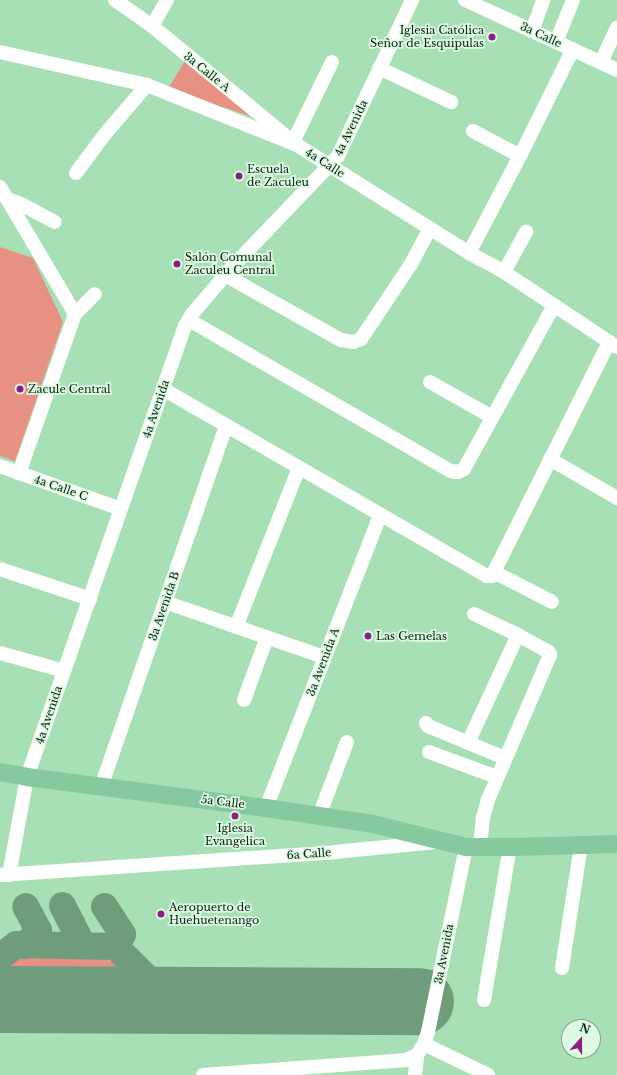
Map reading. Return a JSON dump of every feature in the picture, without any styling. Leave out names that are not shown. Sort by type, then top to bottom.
[{"type":"main road","name":"5a Calle","points":[[0,772],[27,777],[266,808],[373,824],[444,841]]},
{"type":"main road","name":"6a Calle","points":[[444,841],[473,847],[617,844]]},
{"type":"street","name":"3a Calle A","points":[[115,0],[152,26],[295,144]]},
{"type":"street","points":[[152,26],[167,0]]},
{"type":"street","name":"4a Avenida","points":[[4,875],[27,777],[163,389],[189,320],[225,275],[338,156],[412,0]]},
{"type":"street","name":"3a Calle","points":[[465,0],[617,70]]},
{"type":"street","points":[[532,31],[543,0]]},
{"type":"street","points":[[556,42],[573,0]]},
{"type":"street","points":[[601,62],[617,27]]},
{"type":"street","points":[[469,253],[520,156],[573,49]]},
{"type":"street","name":"4a Calle","points":[[0,52],[147,85],[295,144],[469,253],[504,272],[613,344]]},
{"type":"street","points":[[295,144],[332,62]]},
{"type":"street","points":[[379,68],[451,102]]},
{"type":"street","points":[[76,173],[147,85]]},
{"type":"street","points":[[473,131],[520,156]]},
{"type":"street","points":[[4,193],[55,222]]},
{"type":"street","points":[[4,193],[75,314]]},
{"type":"street","points":[[225,275],[341,340],[353,342],[362,339],[411,264],[430,229]]},
{"type":"street","points":[[504,272],[526,232]]},
{"type":"street","points":[[19,473],[75,314],[95,294]]},
{"type":"street","points":[[189,320],[451,472],[458,472],[464,469],[554,305]]},
{"type":"street","points":[[163,389],[380,516],[487,576],[492,576],[550,458],[613,344]]},
{"type":"street","points":[[430,382],[492,417]]},
{"type":"street","name":"3a Avenida B","points":[[101,787],[226,426]]},
{"type":"street","points":[[550,458],[617,498]]},
{"type":"street","name":"4a Calle C","points":[[0,466],[121,509]]},
{"type":"street","points":[[236,627],[299,468]]},
{"type":"street","name":"3a Avenida A","points":[[266,808],[380,516]]},
{"type":"street","points":[[0,569],[90,599]]},
{"type":"street","points":[[494,572],[552,602]]},
{"type":"street","points":[[165,602],[324,657]]},
{"type":"street","points":[[468,743],[518,635],[474,614]]},
{"type":"street","name":"3a Avenida","points":[[415,1075],[418,1052],[428,1032],[473,847],[497,777],[550,655],[549,652],[518,635]]},
{"type":"street","points":[[244,700],[267,637]]},
{"type":"street","points":[[0,653],[64,671]]},
{"type":"street","points":[[426,723],[428,726],[505,758]]},
{"type":"street","points":[[319,816],[346,742]]},
{"type":"street","points":[[429,752],[497,777]]},
{"type":"street","name":"6a Calle","points":[[4,875],[335,852],[444,841]]},
{"type":"street","points":[[562,968],[581,845]]},
{"type":"street","points":[[484,1000],[510,847]]},
{"type":"street","points":[[203,1075],[352,1069],[406,1060],[418,1052],[488,1075]]},
{"type":"shaded area","points":[[189,54],[265,121],[168,89]]},
{"type":"shaded area","name":"Zacule Central","points":[[0,247],[33,258],[63,322],[15,461],[0,456]]},
{"type":"shaded area","points":[[15,956],[90,957],[112,961],[125,968],[135,985],[132,989],[0,986],[0,964]]},
{"type":"taxiway","points":[[62,905],[77,935],[71,945]]},
{"type":"taxiway","points":[[25,906],[38,930],[25,945]]},
{"type":"taxiway","points":[[104,906],[122,934],[115,946]]},
{"type":"taxiway","points":[[0,956],[16,944],[115,946],[169,1000]]},
{"type":"runway","points":[[0,999],[420,1001]]},
{"type":"place","name":"Iglesia Católica Señor de Esquipulas","points":[[492,37]]},
{"type":"place","name":"Escuela de Zaculeu","points":[[239,176]]},
{"type":"place","name":"Salón Comunal Zaculeu Central","points":[[177,264]]},
{"type":"place","name":"Zacule Central","points":[[20,389]]},
{"type":"place","name":"Las Gemelas","points":[[368,636]]},
{"type":"place","name":"Iglesia Evangelica","points":[[235,816]]},
{"type":"place","name":"Aeropuerto de Huehuetenango","points":[[161,914]]}]
